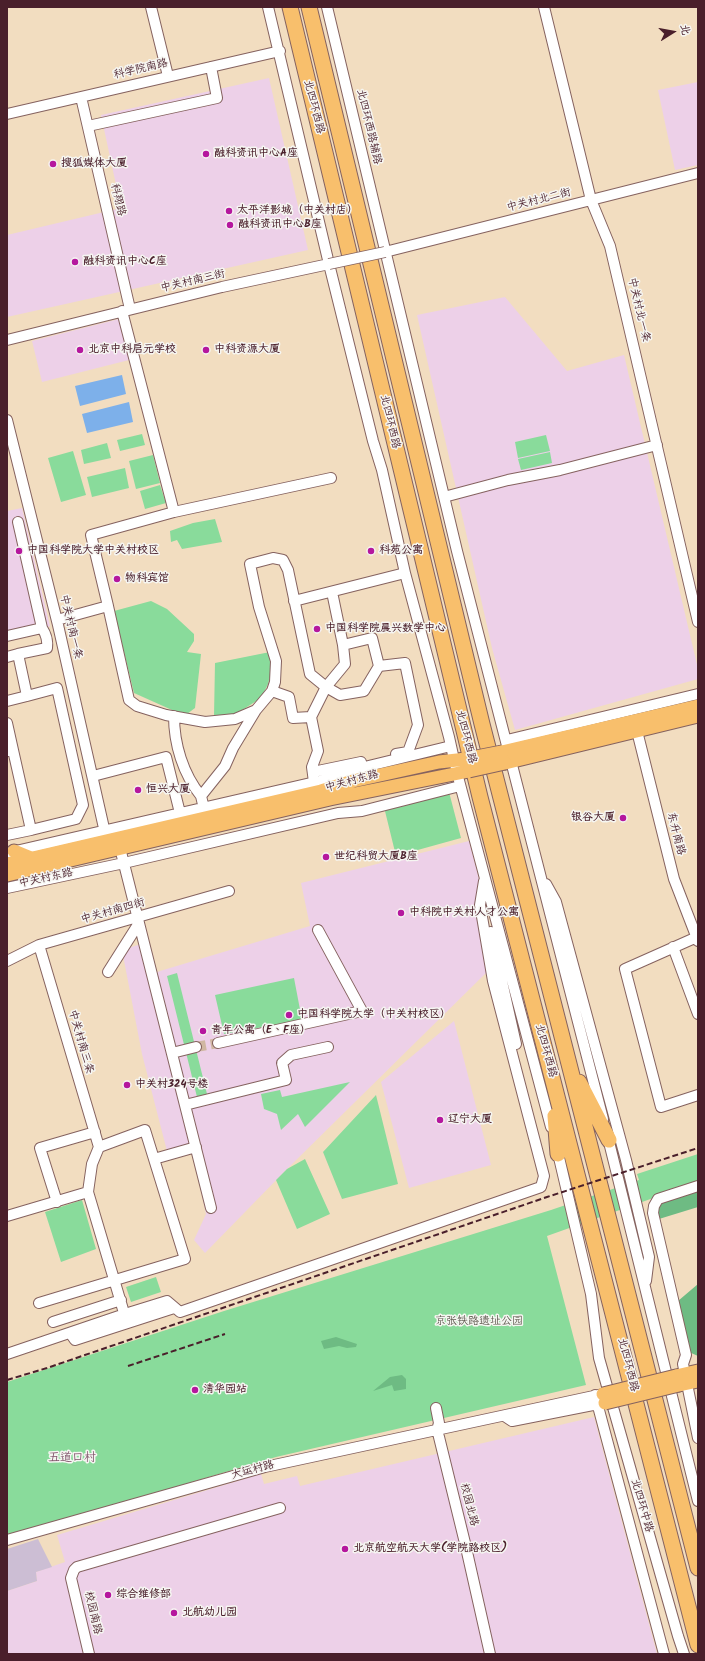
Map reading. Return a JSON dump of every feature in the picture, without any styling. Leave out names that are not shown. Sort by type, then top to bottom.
[{"type":"highway","points":[[283,7],[299,47]]},
{"type":"highway","name":"北四环西路","points":[[290,7],[464,732],[652,1464]]},
{"type":"highway","name":"北四环西路","points":[[309,7],[476,701],[698,1568]]},
{"type":"highway","points":[[566,1057],[609,1140]]},
{"type":"highway","points":[[551,1071],[558,1154]]},
{"type":"highway","name":"北四环中路","points":[[652,1464],[698,1645]]},
{"type":"main road","name":"中关村东路","points":[[7,875],[330,799],[507,753],[698,706]]},
{"type":"main road","name":"中关村东路","points":[[507,753],[637,731],[698,716]]},
{"type":"main road","name":"中关村东路","points":[[7,864],[106,835],[205,812],[321,791],[361,779],[439,762],[461,766]]},
{"type":"main road","points":[[11,852],[31,858]]},
{"type":"main road","name":"大运村路","points":[[600,1399],[685,1380],[698,1370]]},
{"type":"street","points":[[151,7],[168,76]]},
{"type":"street","points":[[268,7],[280,51]]},
{"type":"street","name":"北四环西路辅路","points":[[327,7],[385,252]]},
{"type":"street","name":"中关村北一条","points":[[544,7],[591,200],[610,246],[698,622]]},
{"type":"street","name":"科学院南路","points":[[7,114],[280,51]]},
{"type":"street","name":"北四环西路","points":[[280,51],[329,264],[373,441],[382,470],[405,573],[451,746],[461,766],[460,786],[558,1154],[591,1294],[599,1358]]},
{"type":"street","points":[[88,126],[218,98],[211,67]]},
{"type":"street","name":"科翔路","points":[[81,96],[126,310],[174,512]]},
{"type":"street","name":"中关村北二街","points":[[385,252],[698,174]]},
{"type":"street","points":[[385,252],[507,753],[609,1140],[698,1501]]},
{"type":"street","name":"中关村南三街","points":[[8,341],[222,287],[385,252]]},
{"type":"street","name":"中关村南一条","points":[[7,420],[57,622],[106,835]]},
{"type":"street","points":[[444,497],[508,480],[560,470],[656,445]]},
{"type":"street","points":[[256,710],[235,719],[205,722],[174,716],[137,706],[129,700],[92,535],[174,512],[331,478]]},
{"type":"street","points":[[7,657],[47,648],[48,642],[44,631],[18,522]]},
{"type":"street","points":[[201,796],[224,766],[256,710],[272,691],[275,682],[276,661],[259,607],[250,564],[274,558],[283,560],[288,570],[310,674],[326,687],[340,695],[364,691],[379,666],[372,638],[343,645]]},
{"type":"street","points":[[294,601],[405,573]]},
{"type":"street","points":[[332,592],[343,645],[345,664],[326,687],[311,717],[318,751],[312,767],[313,777],[408,752],[418,725],[405,663],[379,666]]},
{"type":"street","points":[[7,636],[44,631],[57,622],[108,606]]},
{"type":"street","points":[[18,654],[28,696]]},
{"type":"street","points":[[7,701],[57,688],[83,805],[76,818],[7,835]]},
{"type":"street","points":[[272,691],[289,697],[293,718],[311,717]]},
{"type":"street","name":"中关村东路","points":[[507,753],[698,694]]},
{"type":"street","points":[[174,716],[174,734],[183,763],[194,787],[201,796],[205,812]]},
{"type":"street","points":[[7,723],[10,750],[31,830]]},
{"type":"street","name":"东升南路","points":[[637,731],[674,879],[697,939]]},
{"type":"street","name":"中关村东路","points":[[11,852],[106,835],[180,813],[205,812],[313,777],[352,770],[451,746]]},
{"type":"street","points":[[93,776],[166,757],[180,813]]},
{"type":"street","name":"中关村东路","points":[[7,888],[124,863],[338,813],[362,812],[460,786]]},
{"type":"street","points":[[120,848],[212,1208]]},
{"type":"street","points":[[539,870],[556,902],[626,1160],[649,1257],[645,1289]]},
{"type":"street","points":[[7,1354],[70,1333],[126,1318],[167,1302],[180,1312],[541,1187],[544,1176],[493,981],[480,905],[485,877]]},
{"type":"street","name":"中关村南四街","points":[[7,961],[39,944],[138,920],[228,891]]},
{"type":"street","points":[[493,909],[487,916],[529,1101],[532,1126]]},
{"type":"street","points":[[108,972],[138,920]]},
{"type":"street","points":[[218,1043],[362,1011],[318,930]]},
{"type":"street","points":[[697,939],[673,947],[625,968],[661,1107],[698,1095]]},
{"type":"street","name":"中关村南三条","points":[[39,944],[99,1147]]},
{"type":"street","points":[[673,947],[698,1014]]},
{"type":"street","points":[[172,1053],[196,1047]]},
{"type":"street","points":[[185,1104],[286,1080],[282,1063],[286,1058],[291,1055],[328,1047]]},
{"type":"street","points":[[39,1303],[116,1280],[184,1259],[146,1130],[99,1147],[92,1164],[88,1192],[116,1280],[126,1318]]},
{"type":"street","points":[[57,1202],[40,1148],[95,1132]]},
{"type":"street","points":[[154,1159],[196,1147]]},
{"type":"street","points":[[698,1186],[658,1199],[654,1206],[653,1213],[686,1355],[684,1364],[685,1380],[698,1438]]},
{"type":"street","points":[[7,1216],[88,1192]]},
{"type":"street","points":[[53,1322],[121,1300]]},
{"type":"street","name":"北四环中路","points":[[599,1358],[684,1654]]},
{"type":"street","points":[[600,1399],[664,1654]]},
{"type":"street","name":"大运村路","points":[[7,1540],[265,1467],[502,1416],[512,1420],[600,1399]]},
{"type":"street","name":"校园北路","points":[[436,1408],[439,1423],[437,1430],[465,1543],[490,1654]]},
{"type":"street","name":"校园南路","points":[[89,1654],[71,1578],[77,1567],[280,1508]]},
{"type":"shaded area","points":[[269,78],[308,250],[7,317],[7,235],[121,208],[101,115]]},
{"type":"shaded area","points":[[698,82],[698,165],[675,170],[658,90]]},
{"type":"shaded area","points":[[505,297],[567,371],[624,355],[698,669],[698,679],[515,730],[492,648],[417,315]]},
{"type":"shaded area","name":"北京中科启元学校","points":[[119,319],[129,360],[42,382],[32,341]]},
{"type":"shaded area","name":"中国科学院大学中关村校区","points":[[22,508],[50,626],[38,633],[7,640],[7,511]]},
{"type":"shaded area","name":"中国科学院大学（中关村校区）","points":[[469,841],[479,879],[477,907],[488,971],[287,1169],[205,1253],[194,1240],[206,1214],[192,1149],[167,1151],[142,1054],[122,950],[141,944],[149,976],[160,971],[310,926],[301,883]]},
{"type":"shaded area","name":"辽宁大厦","points":[[454,1021],[491,1165],[409,1188],[381,1082]]},
{"type":"shaded area","name":"北京航空航天大学(学院路校区)","points":[[594,1417],[657,1654],[7,1654],[7,1591],[37,1581],[36,1572],[65,1562],[57,1535],[261,1474],[264,1484],[297,1476],[300,1486]]},
{"type":"shaded area","points":[[38,1539],[52,1567],[36,1572],[37,1581],[7,1591],[7,1549]]},
{"type":"green space","points":[[142,434],[145,445],[120,451],[117,440]]},
{"type":"green space","points":[[546,435],[550,451],[518,458],[515,442]]},
{"type":"green space","points":[[107,443],[111,458],[84,464],[81,450]]},
{"type":"green space","points":[[73,451],[86,495],[61,502],[48,458]]},
{"type":"green space","points":[[550,452],[552,463],[521,470],[518,459]]},
{"type":"green space","points":[[153,455],[160,483],[136,489],[129,461]]},
{"type":"green space","points":[[125,468],[129,488],[92,497],[87,477]]},
{"type":"green space","points":[[160,485],[166,503],[145,509],[140,491]]},
{"type":"green space","points":[[215,519],[222,542],[182,549],[177,540],[171,542],[170,531],[193,523]]},
{"type":"green space","points":[[151,601],[167,609],[194,634],[194,641],[187,652],[201,654],[195,708],[187,714],[172,710],[134,693],[114,611]]},
{"type":"green space","points":[[275,651],[276,654],[268,684],[261,698],[236,714],[214,716],[215,663]]},
{"type":"green space","points":[[449,792],[461,838],[396,856],[384,807]]},
{"type":"green space","points":[[177,973],[207,1094],[197,1097],[167,976]]},
{"type":"green space","points":[[294,978],[302,1020],[224,1034],[215,995]]},
{"type":"green space","points":[[350,1082],[305,1127],[298,1114],[281,1130],[277,1114],[264,1109],[261,1094],[280,1090],[282,1097]]},
{"type":"green space","points":[[376,1095],[398,1184],[342,1199],[323,1152]]},
{"type":"green space","name":"京张铁路遗址公园","points":[[698,1154],[698,1182],[547,1236],[586,1385],[276,1457],[7,1537],[7,1382],[224,1311],[551,1210],[639,1180],[637,1174]]},
{"type":"green space","points":[[305,1159],[330,1214],[297,1229],[276,1180],[287,1169]]},
{"type":"green space","points":[[698,1189],[698,1207],[659,1219],[657,1208],[662,1201]]},
{"type":"green space","points":[[82,1200],[96,1249],[61,1262],[45,1212]]},
{"type":"green space","points":[[156,1277],[161,1292],[131,1302],[126,1287]]},
{"type":"green space","points":[[698,1284],[698,1356],[689,1352],[678,1301]]},
{"type":"green space","points":[[336,1337],[357,1344],[356,1347],[347,1348],[339,1346],[324,1349],[321,1341]]},
{"type":"green space","points":[[402,1375],[406,1379],[406,1389],[394,1391],[392,1385],[373,1391],[390,1377]]},
{"type":"water","points":[[122,375],[126,394],[80,406],[75,386]]},
{"type":"water","points":[[129,402],[133,422],[87,433],[82,414]]},
{"type":"tunnel","points":[[196,1047],[218,1043]]},
{"type":"railway","points":[[7,1380],[47,1368],[547,1197],[698,1148]]},
{"type":"railway","points":[[128,1366],[225,1334]]},
{"type":"place","name":"融科资讯中心A座","points":[[206,154]]},
{"type":"place","name":"搜狐媒体大厦","points":[[53,164]]},
{"type":"place","name":"太平洋影城（中关村店）","points":[[229,211]]},
{"type":"place","name":"融科资讯中心B座","points":[[230,225]]},
{"type":"place","name":"融科资讯中心C座","points":[[75,262]]},
{"type":"place","name":"北京中科启元学校","points":[[80,350]]},
{"type":"place","name":"中科资源大厦","points":[[206,350]]},
{"type":"place","name":"中国科学院大学中关村校区","points":[[19,551]]},
{"type":"place","name":"科苑公寓","points":[[371,551]]},
{"type":"place","name":"物科宾馆","points":[[117,579]]},
{"type":"place","name":"中国科学院晨兴数学中心","points":[[317,629]]},
{"type":"place","name":"恒兴大厦","points":[[138,790]]},
{"type":"place","name":"银谷大厦","points":[[623,818]]},
{"type":"place","name":"世纪科贸大厦B座","points":[[326,857]]},
{"type":"place","name":"中科院中关村人才公寓","points":[[401,913]]},
{"type":"place","name":"中国科学院大学（中关村校区）","points":[[289,1015]]},
{"type":"place","name":"青年公寓（E、F座）","points":[[203,1031]]},
{"type":"place","name":"中关村324号楼","points":[[127,1085]]},
{"type":"place","name":"辽宁大厦","points":[[440,1120]]},
{"type":"place","name":"清华园站","points":[[195,1390]]},
{"type":"place","name":"北京航空航天大学(学院路校区)","points":[[345,1549]]},
{"type":"place","name":"综合维修部","points":[[108,1595]]},
{"type":"place","name":"北航幼儿园","points":[[174,1613]]},
{"type":"district","name":"五道口村","points":[[72,1459]]}]
